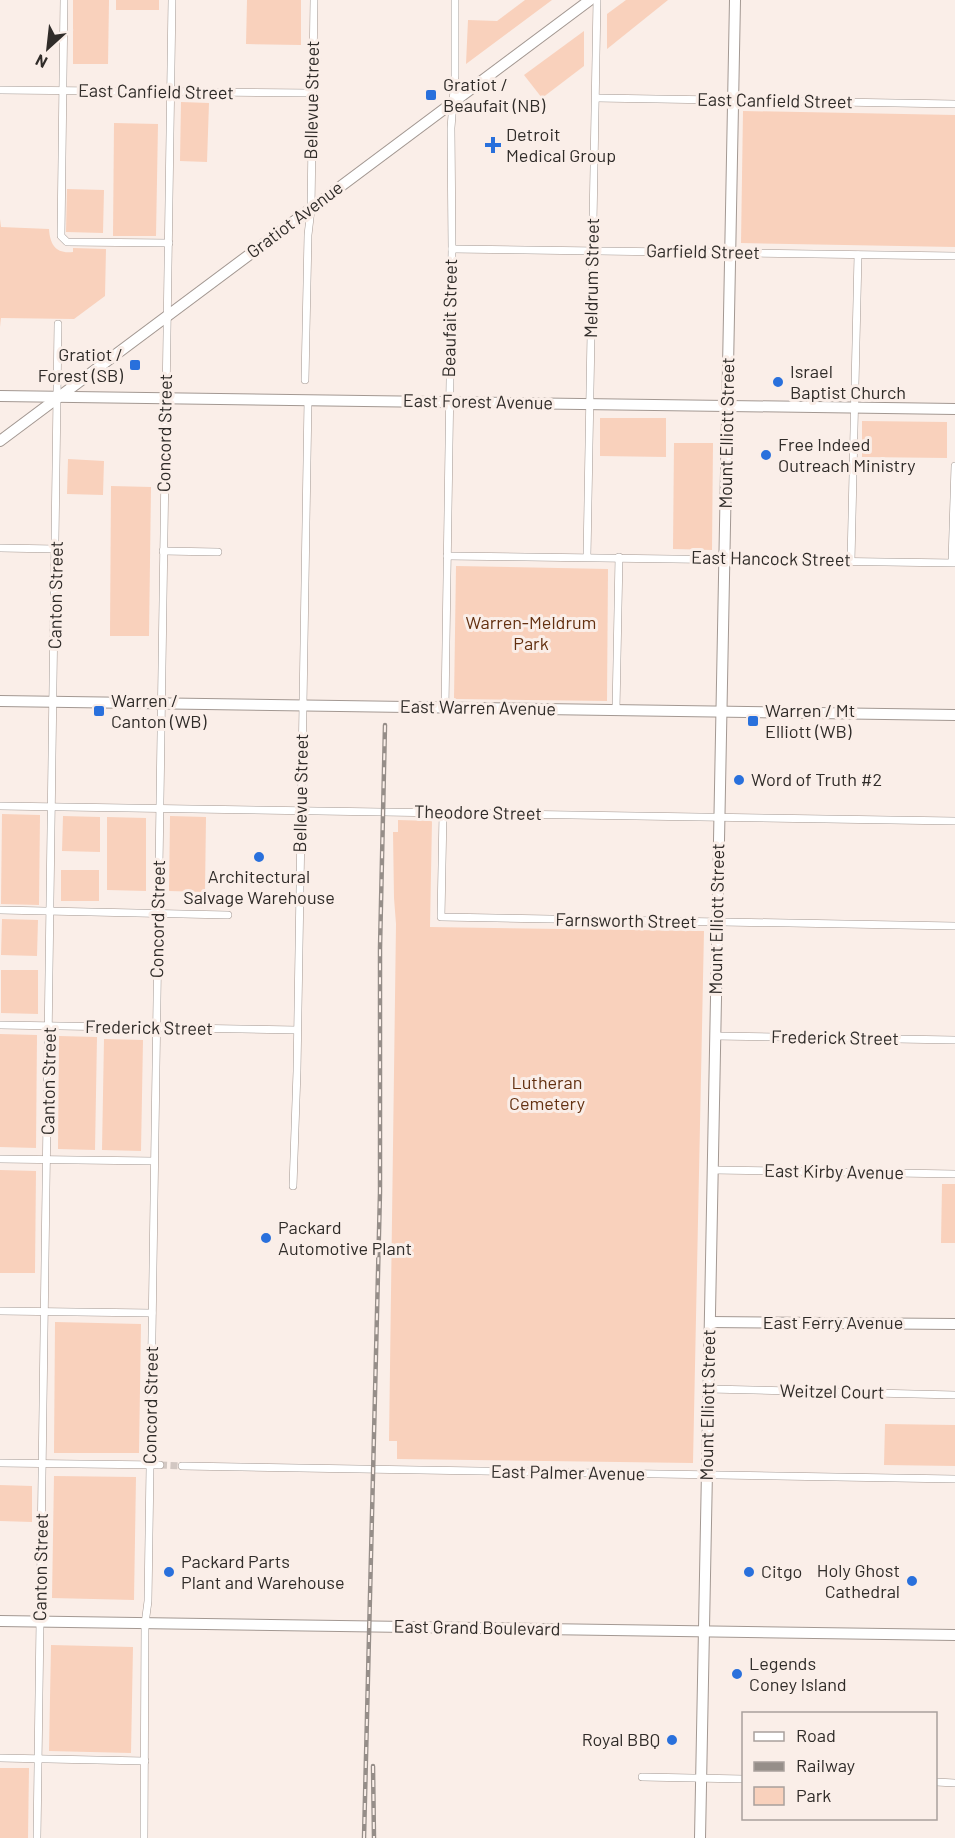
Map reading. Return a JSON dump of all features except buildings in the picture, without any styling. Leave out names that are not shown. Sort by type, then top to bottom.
[{"type":"main road","name":"Gratiot Avenue","points":[[0,441],[590,0]]},
{"type":"main road","name":"Mount Elliott Street","points":[[700,1838],[735,0]]},
{"type":"main road","name":"East Forest Avenue","points":[[0,396],[955,409]]},
{"type":"main road","name":"East Warren Avenue","points":[[0,701],[955,716]]},
{"type":"main road","name":"East Ferry Avenue","points":[[710,1322],[955,1324]]},
{"type":"main road","name":"East Grand Boulevard","points":[[0,1621],[955,1635]]},
{"type":"street","points":[[64,0],[63,238],[67,242],[168,243]]},
{"type":"street","name":"Concord Street","points":[[144,1838],[172,0]]},
{"type":"street","name":"Bellevue Street","points":[[305,380],[308,235],[311,209],[314,0]]},
{"type":"street","name":"Beaufait Street","points":[[445,708],[452,249],[451,128],[455,76],[455,0]]},
{"type":"street","name":"Meldrum Street","points":[[587,557],[597,0]]},
{"type":"street","name":"East Canfield Street","points":[[0,90],[312,93]]},
{"type":"street","name":"East Canfield Street","points":[[596,98],[955,104]]},
{"type":"street","name":"Garfield Street","points":[[452,249],[955,256]]},
{"type":"street","points":[[851,561],[858,255]]},
{"type":"street","name":"Canton Street","points":[[37,1838],[59,397],[58,324]]},
{"type":"street","name":"Bellevue Street","points":[[293,1186],[308,400]]},
{"type":"street","points":[[954,562],[955,466]]},
{"type":"street","points":[[0,548],[56,549]]},
{"type":"street","points":[[163,551],[218,552]]},
{"type":"street","name":"East Hancock Street","points":[[447,556],[954,562]]},
{"type":"street","points":[[616,710],[619,557]]},
{"type":"street","name":"Theodore Street","points":[[0,806],[955,821]]},
{"type":"street","name":"Farnsworth Street","points":[[443,813],[441,917],[955,926]]},
{"type":"street","points":[[0,910],[228,915]]},
{"type":"street","name":"Frederick Street","points":[[0,1025],[297,1030]]},
{"type":"street","name":"Frederick Street","points":[[716,1036],[955,1040]]},
{"type":"street","points":[[0,1159],[154,1161]]},
{"type":"street","name":"East Kirby Avenue","points":[[713,1170],[955,1174]]},
{"type":"street","points":[[0,1311],[152,1313]]},
{"type":"street","name":"Weitzel Court","points":[[709,1389],[955,1395]]},
{"type":"street","points":[[0,1463],[160,1466]]},
{"type":"street","name":"East Palmer Avenue","points":[[182,1466],[955,1479]]},
{"type":"street","points":[[0,1758],[145,1761]]},
{"type":"street","points":[[642,1778],[742,1779]]},
{"type":"street","points":[[937,1782],[955,1783]]},
{"type":"green space","points":[[73,0],[109,0],[108,64],[73,64]]},
{"type":"green space","points":[[116,0],[159,0],[159,10],[116,10]]},
{"type":"green space","points":[[247,0],[301,0],[301,45],[246,44]]},
{"type":"green space","points":[[525,0],[552,0],[466,64],[468,20],[497,21]]},
{"type":"green space","points":[[626,0],[668,0],[607,49],[607,14]]},
{"type":"green space","points":[[584,31],[584,66],[542,98],[524,75]]},
{"type":"green space","points":[[181,102],[209,103],[207,162],[180,161]]},
{"type":"green space","points":[[743,111],[955,115],[955,247],[741,243]]},
{"type":"green space","points":[[114,123],[158,124],[156,236],[113,236]]},
{"type":"green space","points":[[67,189],[104,190],[103,233],[66,232]]},
{"type":"green space","points":[[0,219],[1,227],[49,229],[53,244],[62,252],[73,252],[73,248],[106,249],[105,296],[74,319],[1,318],[0,327]]},
{"type":"green space","points":[[600,418],[666,418],[666,457],[600,456]]},
{"type":"green space","points":[[862,421],[947,422],[947,458],[862,457]]},
{"type":"green space","points":[[674,443],[713,443],[712,550],[673,549]]},
{"type":"green space","points":[[68,459],[104,461],[103,495],[67,494]]},
{"type":"green space","points":[[111,486],[151,487],[149,636],[110,636]]},
{"type":"green space","name":"Warren-Meldrum Park","points":[[456,566],[608,569],[607,701],[454,699]]},
{"type":"green space","points":[[2,814],[40,815],[39,905],[1,904]]},
{"type":"green space","points":[[63,816],[100,817],[100,852],[62,851]]},
{"type":"green space","points":[[170,816],[206,817],[205,892],[169,891]]},
{"type":"green space","points":[[107,817],[146,818],[146,891],[107,890]]},
{"type":"green space","name":"Lutheran Cemetery","points":[[398,820],[432,821],[430,927],[704,931],[693,1463],[397,1459],[397,1441],[389,1441],[396,924],[393,832],[398,832]]},
{"type":"green space","points":[[61,870],[99,870],[99,901],[61,901]]},
{"type":"green space","points":[[2,919],[38,920],[37,956],[1,955]]},
{"type":"green space","points":[[1,970],[38,970],[38,1014],[1,1013]]},
{"type":"green space","points":[[0,1034],[37,1035],[36,1148],[0,1147]]},
{"type":"green space","points":[[59,1036],[97,1037],[95,1150],[58,1149]]},
{"type":"green space","points":[[104,1039],[143,1040],[141,1151],[102,1150]]},
{"type":"green space","points":[[0,1170],[36,1171],[35,1273],[0,1273]]},
{"type":"green space","points":[[942,1184],[955,1184],[955,1243],[941,1243]]},
{"type":"green space","points":[[55,1322],[141,1324],[139,1453],[54,1453]]},
{"type":"green space","points":[[885,1424],[955,1425],[955,1466],[884,1465]]},
{"type":"green space","points":[[54,1476],[136,1477],[134,1600],[52,1598]]},
{"type":"green space","points":[[0,1485],[32,1486],[32,1522],[0,1521]]},
{"type":"green space","points":[[51,1645],[133,1647],[131,1753],[49,1751]]},
{"type":"green space","points":[[0,1768],[29,1768],[28,1838],[0,1838]]},
{"type":"tunnel","points":[[160,1465],[182,1466]]},
{"type":"railway","points":[[364,1838],[380,1192],[380,948],[385,725]]},
{"type":"railway","points":[[373,1766],[374,1838]]},
{"type":"place","name":"Gratiot / Beaufait (NB)","points":[[431,95]]},
{"type":"place","name":"Detroit Medical Group","points":[[493,145]]},
{"type":"place","name":"Gratiot / Forest (SB)","points":[[135,365]]},
{"type":"place","name":"Israel Baptist Church","points":[[778,382]]},
{"type":"place","name":"Free Indeed Outreach Ministry","points":[[766,455]]},
{"type":"place","name":"Warren / Canton (WB)","points":[[99,711]]},
{"type":"place","name":"Warren / Mt Elliott (WB)","points":[[753,721]]},
{"type":"place","name":"Word of Truth #2","points":[[739,780]]},
{"type":"place","name":"Architectural Salvage Warehouse","points":[[259,857]]},
{"type":"place","name":"Packard Automotive Plant","points":[[266,1238]]},
{"type":"place","name":"Packard Parts Plant and Warehouse","points":[[169,1572]]},
{"type":"place","name":"Citgo","points":[[749,1572]]},
{"type":"place","name":"Holy Ghost Cathedral","points":[[912,1581]]},
{"type":"place","name":"Legends Coney Island","points":[[737,1674]]},
{"type":"place","name":"Royal BBQ","points":[[672,1740]]}]
